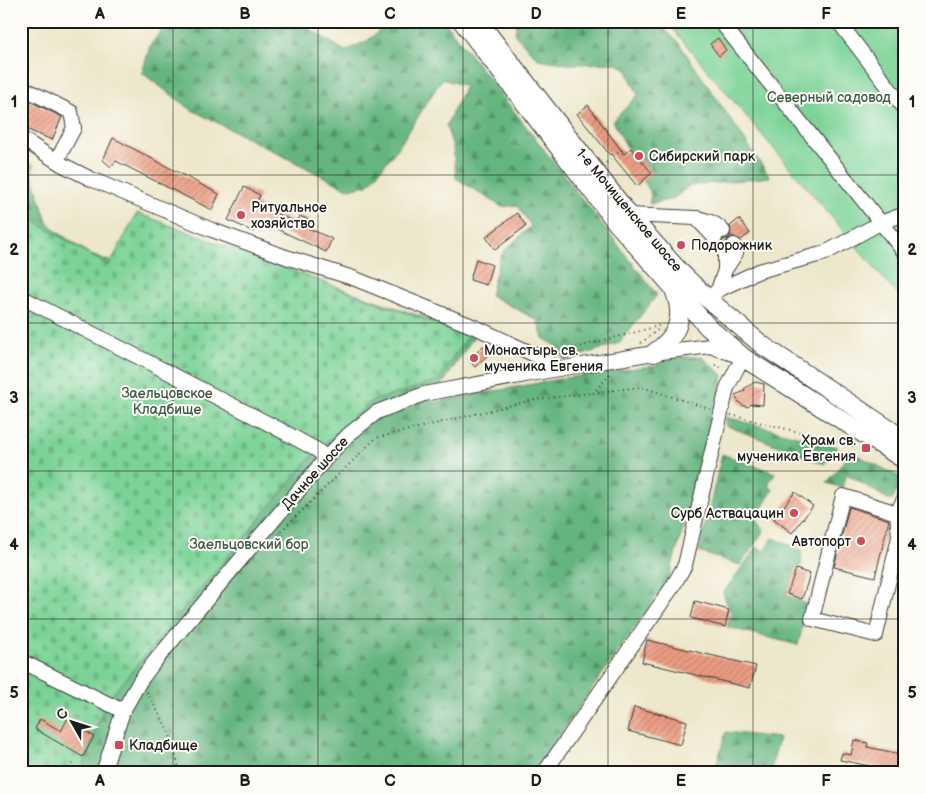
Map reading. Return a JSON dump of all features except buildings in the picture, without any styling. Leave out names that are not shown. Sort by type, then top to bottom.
[{"type":"main road","points":[[462,21],[616,222],[708,326],[718,344],[744,358],[905,460]]},
{"type":"main road","name":"1-е Мочищенское шоссе","points":[[484,26],[629,215],[679,271],[713,294],[745,332],[762,345],[905,440]]},
{"type":"main road","points":[[654,353],[665,346],[673,336],[678,323],[680,304],[674,289]]},
{"type":"main road","points":[[718,344],[745,332]]},
{"type":"street","points":[[720,21],[905,253]]},
{"type":"street","points":[[838,21],[905,110]]},
{"type":"street","points":[[21,87],[71,112],[74,128],[57,160]]},
{"type":"street","points":[[21,138],[92,180],[212,230],[286,257],[353,278],[477,328],[549,365]]},
{"type":"street","points":[[713,294],[759,271],[825,253],[880,223],[905,214]]},
{"type":"street","points":[[629,215],[696,218],[719,234]]},
{"type":"street","points":[[713,294],[725,270],[730,249]]},
{"type":"street","points":[[21,297],[272,426],[317,450],[326,458]]},
{"type":"street","name":"Дачное шоссе","points":[[104,773],[123,711],[140,681],[155,661],[326,458],[376,412],[424,394],[549,365],[718,344]]},
{"type":"street","points":[[544,773],[673,586],[685,565],[727,388],[744,358]]},
{"type":"street","points":[[897,514],[844,496],[812,619],[876,635],[898,537],[897,514],[905,496]]},
{"type":"street","points":[[21,661],[123,711]]},
{"type":"path","points":[[603,166],[624,148]]},
{"type":"path","points":[[549,365],[570,350],[641,332],[666,323],[678,323]]},
{"type":"path","points":[[277,535],[376,438],[533,400],[641,387],[721,412],[862,449]]},
{"type":"path","points":[[142,697],[146,690],[170,734],[180,773]]},
{"type":"path","points":[[67,773],[74,760]]},
{"type":"green space","points":[[168,21],[297,21],[345,51],[367,41],[382,29],[382,21],[444,21],[657,295],[619,343],[564,361],[560,348],[543,338],[537,320],[490,295],[500,258],[504,251],[531,226],[517,205],[502,207],[456,178],[453,147],[446,126],[465,86],[442,79],[398,148],[368,185],[348,189],[192,110],[142,73],[150,46]]},
{"type":"green space","points":[[517,21],[657,21],[678,42],[770,177],[689,186],[673,199],[649,204],[651,194],[613,121],[638,95],[626,69],[616,63],[568,64],[538,59],[515,35]]},
{"type":"green space","name":"Северный садовод","points":[[666,21],[905,21],[905,295],[894,291]]},
{"type":"green space","points":[[21,159],[34,166],[21,202]]},
{"type":"green space","name":"Заельцовский бор","points":[[21,162],[30,168],[47,222],[59,233],[91,255],[112,262],[139,218],[475,335],[430,403],[565,378],[657,365],[676,357],[702,357],[723,375],[719,405],[668,580],[533,773],[21,773]]},
{"type":"green space","name":"Заельцовское Кладбище","points":[[21,213],[109,266],[137,213],[468,336],[437,381],[372,401],[317,450],[105,703],[81,773],[21,773]]},
{"type":"green space","points":[[726,417],[838,447],[824,464],[725,425]]},
{"type":"green space","points":[[851,452],[904,479],[891,501],[847,474],[842,488],[827,483]]},
{"type":"green space","points":[[722,454],[775,473],[768,484],[773,490],[755,519],[764,531],[740,565],[699,552]]},
{"type":"green space","points":[[773,538],[802,550],[801,566],[796,567],[786,595],[808,604],[798,645],[727,627],[731,613],[723,593],[757,547],[764,551]]},
{"type":"green space","points":[[726,732],[779,738],[770,773],[714,773]]},
{"type":"place","name":"Сибирский парк","points":[[639,156]]},
{"type":"place","name":"Ритуальное хозяйство","points":[[241,215]]},
{"type":"place","name":"Подорожник","points":[[681,245]]},
{"type":"place","name":"Монастырь св. мученика Евгения","points":[[474,358]]},
{"type":"place","name":"Храм св. мученика Евгения","points":[[866,448]]},
{"type":"place","name":"Сурб Аствацацин","points":[[794,513]]},
{"type":"place","name":"Автопорт","points":[[861,541]]},
{"type":"place","name":"Кладбище","points":[[119,745]]}]
